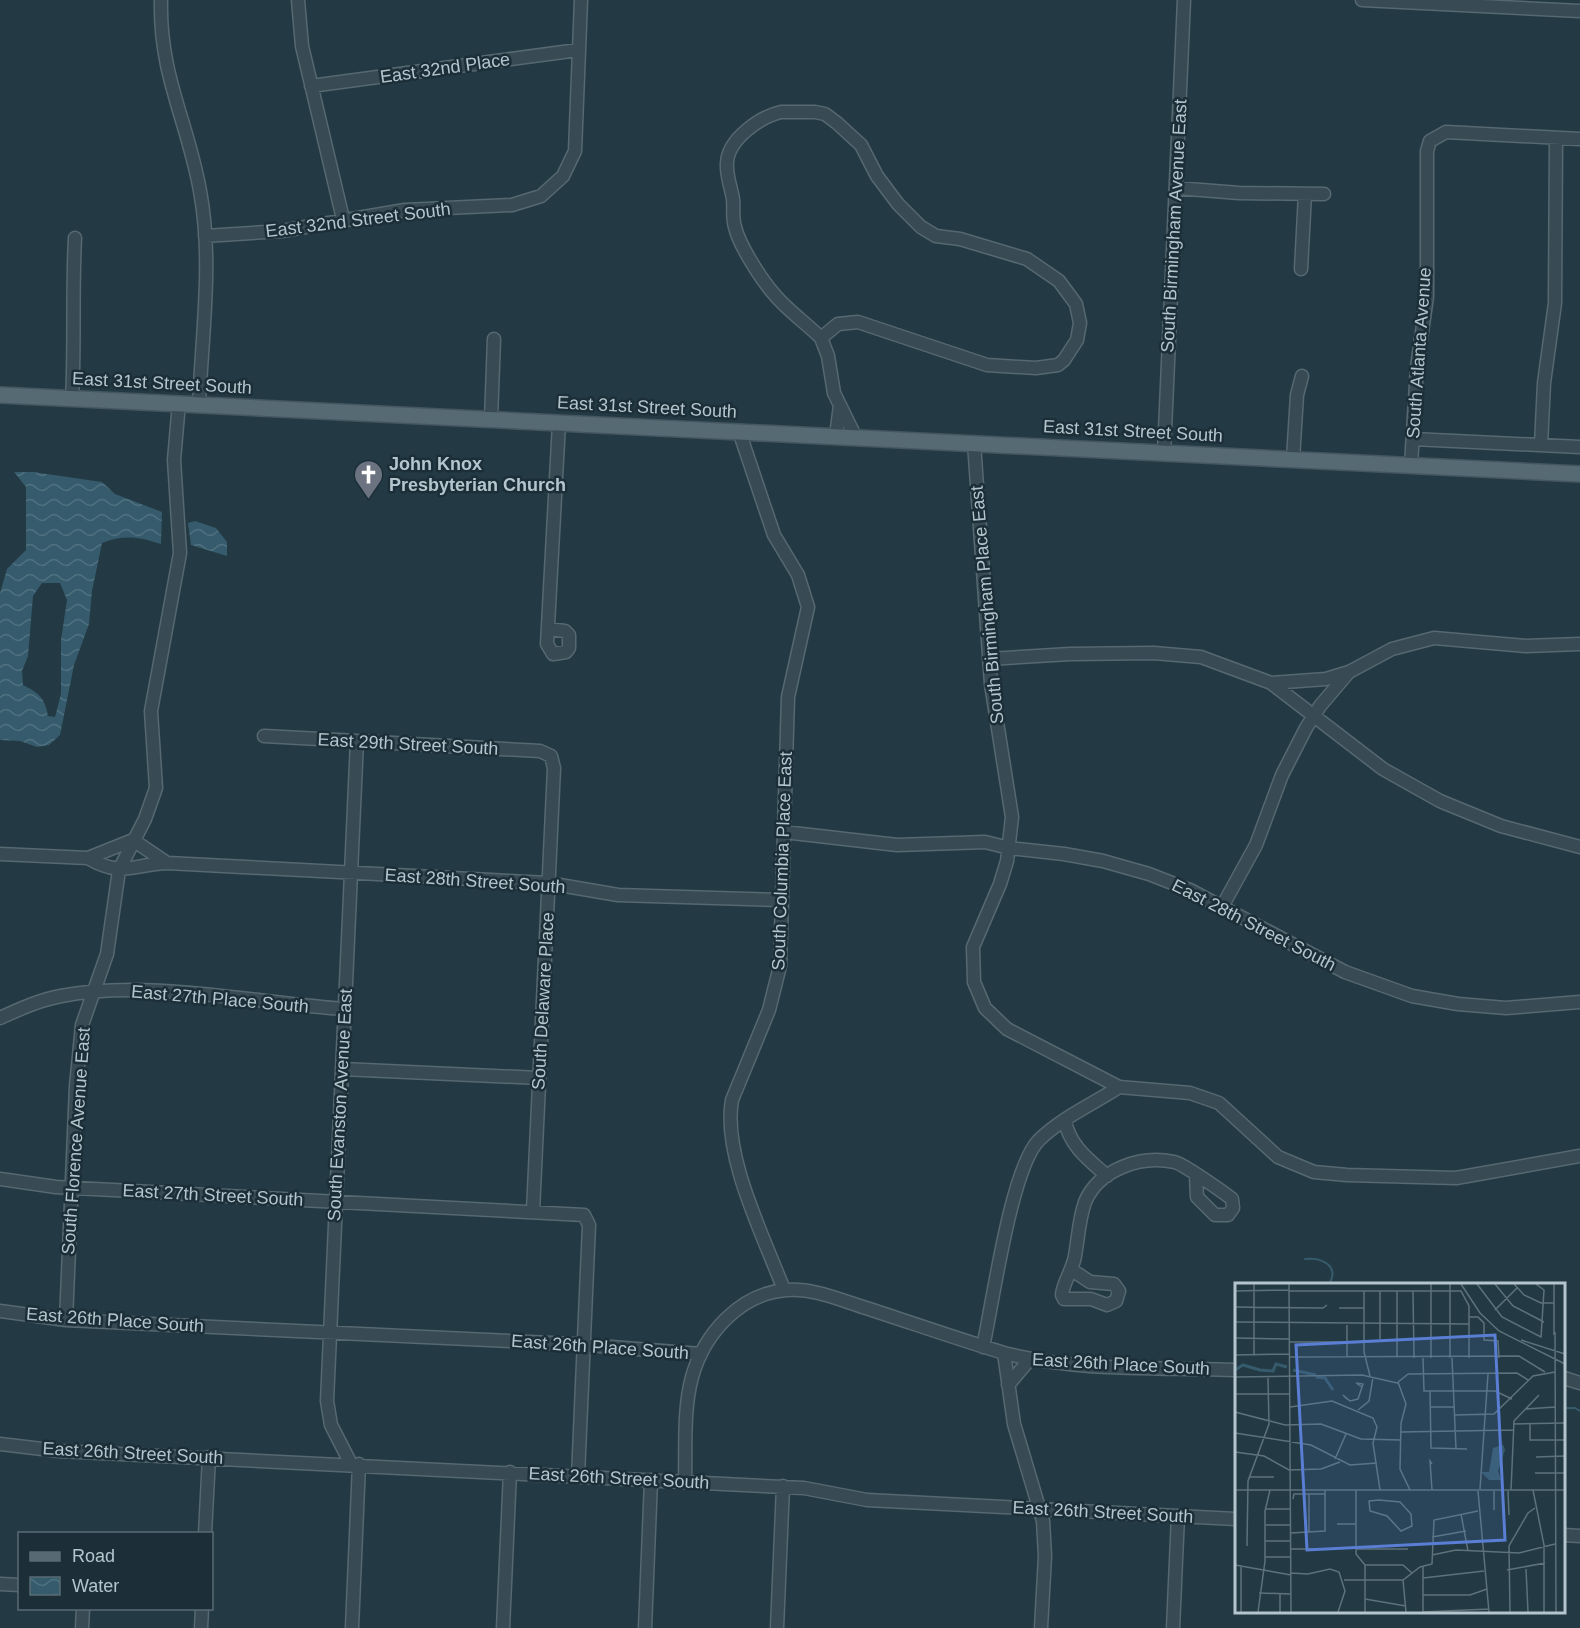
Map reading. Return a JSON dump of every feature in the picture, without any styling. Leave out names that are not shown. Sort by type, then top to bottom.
[{"type":"main road","name":"East 31st Street South","points":[[0,395],[1580,474]]},
{"type":"street","points":[[161,0],[162,48],[196,171],[205,236],[199,404]]},
{"type":"street","points":[[298,0],[302,46],[343,219]]},
{"type":"street","points":[[578,50],[581,0]]},
{"type":"street","name":"South Birmingham Avenue East","points":[[1164,453],[1185,0]]},
{"type":"street","points":[[1362,0],[1580,11]]},
{"type":"street","name":"East 32nd Street South","points":[[205,236],[282,231],[405,210],[522,203],[548,191],[569,167],[577,135],[578,50]]},
{"type":"street","name":"East 32nd Place","points":[[311,86],[578,50]]},
{"type":"street","points":[[821,338],[838,324],[858,322],[987,365],[1048,367],[1058,365],[1072,350],[1080,333],[1080,314],[1059,281],[1027,259],[1012,253],[928,232],[898,204],[877,176],[861,145],[825,114],[780,112],[768,115],[732,145],[728,154],[727,171],[733,198],[734,222],[740,241],[774,295],[821,338],[828,357],[834,393],[856,438]]},
{"type":"street","name":"South Atlanta Avenue","points":[[1411,465],[1417,367],[1427,297],[1427,151],[1435,136],[1446,132],[1556,138]]},
{"type":"street","points":[[1541,445],[1544,383],[1555,303],[1556,138],[1580,139]]},
{"type":"street","points":[[1176,188],[1324,194]]},
{"type":"street","points":[[1301,269],[1305,194]]},
{"type":"street","points":[[72,399],[75,340],[72,304],[75,238]]},
{"type":"street","points":[[491,419],[494,339]]},
{"type":"street","points":[[1293,459],[1297,395],[1302,376]]},
{"type":"street","name":"South Florence Avenue East","points":[[66,1320],[81,1038],[85,1013],[107,954],[119,870],[146,819],[156,788],[151,711],[180,553],[174,460],[179,403]]},
{"type":"street","points":[[836,436],[840,405]]},
{"type":"street","points":[[548,629],[559,423]]},
{"type":"street","name":"South Columbia Place East","points":[[739,431],[774,536],[798,575],[808,607],[788,697],[780,966],[775,990],[732,1100],[729,1115],[729,1132],[742,1177],[784,1290]]},
{"type":"street","points":[[1413,439],[1580,447]]},
{"type":"street","name":"South Birmingham Place East","points":[[974,443],[989,659],[1012,817],[1009,848],[1000,884],[973,947],[972,971],[978,995],[985,1008],[1007,1029],[1119,1087]]},
{"type":"street","points":[[1271,683],[1326,679],[1349,672],[1392,649],[1434,638],[1526,646],[1580,644]]},
{"type":"street","points":[[989,659],[1154,653],[1201,657],[1271,683],[1383,769],[1440,801],[1501,826],[1580,847]]},
{"type":"street","points":[[1223,905],[1256,845],[1282,775],[1313,715],[1349,672]]},
{"type":"street","name":"East 29th Street South","points":[[264,736],[540,751],[551,756]]},
{"type":"street","name":"South Evanston Avenue East","points":[[355,1464],[337,1439],[328,1412],[335,1201],[357,741]]},
{"type":"street","name":"South Delaware Place","points":[[533,1211],[554,768],[551,756]]},
{"type":"street","name":"East 28th Street South","points":[[784,832],[874,844],[914,846],[985,842],[1009,848],[1064,854],[1126,867],[1165,880],[1223,905],[1345,972],[1412,996],[1458,1004],[1506,1008],[1580,1002]]},
{"type":"street","points":[[133,840],[168,863]]},
{"type":"street","name":"East 28th Street South","points":[[0,854],[88,858],[133,840]]},
{"type":"street","name":"East 28th Street South","points":[[88,858],[108,869],[119,870],[168,863],[548,883],[618,895],[782,900]]},
{"type":"street","name":"East 27th Place South","points":[[0,1018],[37,1002],[95,991],[171,993],[345,1009]]},
{"type":"street","points":[[342,1069],[539,1078]]},
{"type":"street","points":[[1095,1075],[1097,1093],[1095,1101]]},
{"type":"street","points":[[983,1347],[1015,1190],[1026,1158],[1037,1142],[1065,1121],[1119,1087],[1190,1093],[1210,1099],[1228,1110],[1278,1157],[1314,1172],[1456,1178],[1580,1156]]},
{"type":"street","points":[[1065,1121],[1068,1134],[1075,1145],[1107,1176]]},
{"type":"street","points":[[1072,1270],[1090,1282],[1114,1284],[1119,1291],[1116,1301],[1107,1305],[1091,1299],[1064,1299],[1062,1290],[1072,1270],[1084,1204],[1091,1190],[1107,1176],[1132,1162],[1154,1160],[1178,1163],[1196,1176]]},
{"type":"street","name":"East 27th Street South","points":[[0,1179],[72,1188],[584,1215],[590,1225],[584,1346]]},
{"type":"street","name":"East 26th Place South","points":[[0,1311],[66,1320],[330,1332],[701,1354],[717,1328],[738,1309],[756,1298],[784,1290],[823,1294],[983,1347],[1030,1359],[1068,1363],[1235,1370]]},
{"type":"street","points":[[578,1476],[584,1346]]},
{"type":"street","points":[[1004,1353],[1009,1404],[1041,1509],[1045,1545],[1041,1628]]},
{"type":"street","points":[[685,1481],[688,1403],[692,1377],[701,1354]]},
{"type":"street","points":[[1008,1385],[1030,1359]]},
{"type":"street","points":[[1565,1379],[1580,1383]]},
{"type":"street","name":"East 26th Street South","points":[[0,1444],[59,1450],[783,1486],[816,1489],[861,1500],[1235,1519]]},
{"type":"street","points":[[205,1532],[209,1457]]},
{"type":"street","points":[[352,1628],[355,1464]]},
{"type":"street","points":[[503,1628],[510,1472]]},
{"type":"street","points":[[645,1628],[651,1480]]},
{"type":"street","points":[[777,1628],[783,1486]]},
{"type":"street","points":[[1173,1628],[1178,1516]]},
{"type":"street","points":[[1565,1535],[1580,1536]]},
{"type":"street","points":[[0,1584],[18,1585]]},
{"type":"street","points":[[82,1628],[83,1610]]},
{"type":"street","points":[[201,1628],[202,1610]]},
{"type":"water","points":[[14,472],[33,472],[102,482],[115,494],[162,512],[161,544],[132,538],[118,538],[102,543],[92,591],[89,624],[74,665],[60,735],[49,745],[37,747],[20,741],[0,740],[0,593],[7,569],[26,550],[26,487]],"holes":[[[42,583],[60,583],[67,600],[61,640],[61,694],[55,717],[48,716],[40,697],[23,685],[22,671],[28,656],[33,596]]]},
{"type":"water","points":[[195,521],[216,528],[227,542],[227,556],[191,545],[188,523]]},
{"type":"waterway","points":[[1305,1259],[1323,1261],[1328,1264],[1332,1272],[1330,1283]]},
{"type":"waterway","points":[[1565,1408],[1575,1408],[1580,1411]]},
{"type":"place","name":"John Knox Presbyterian Church","points":[[368,500]]}]
